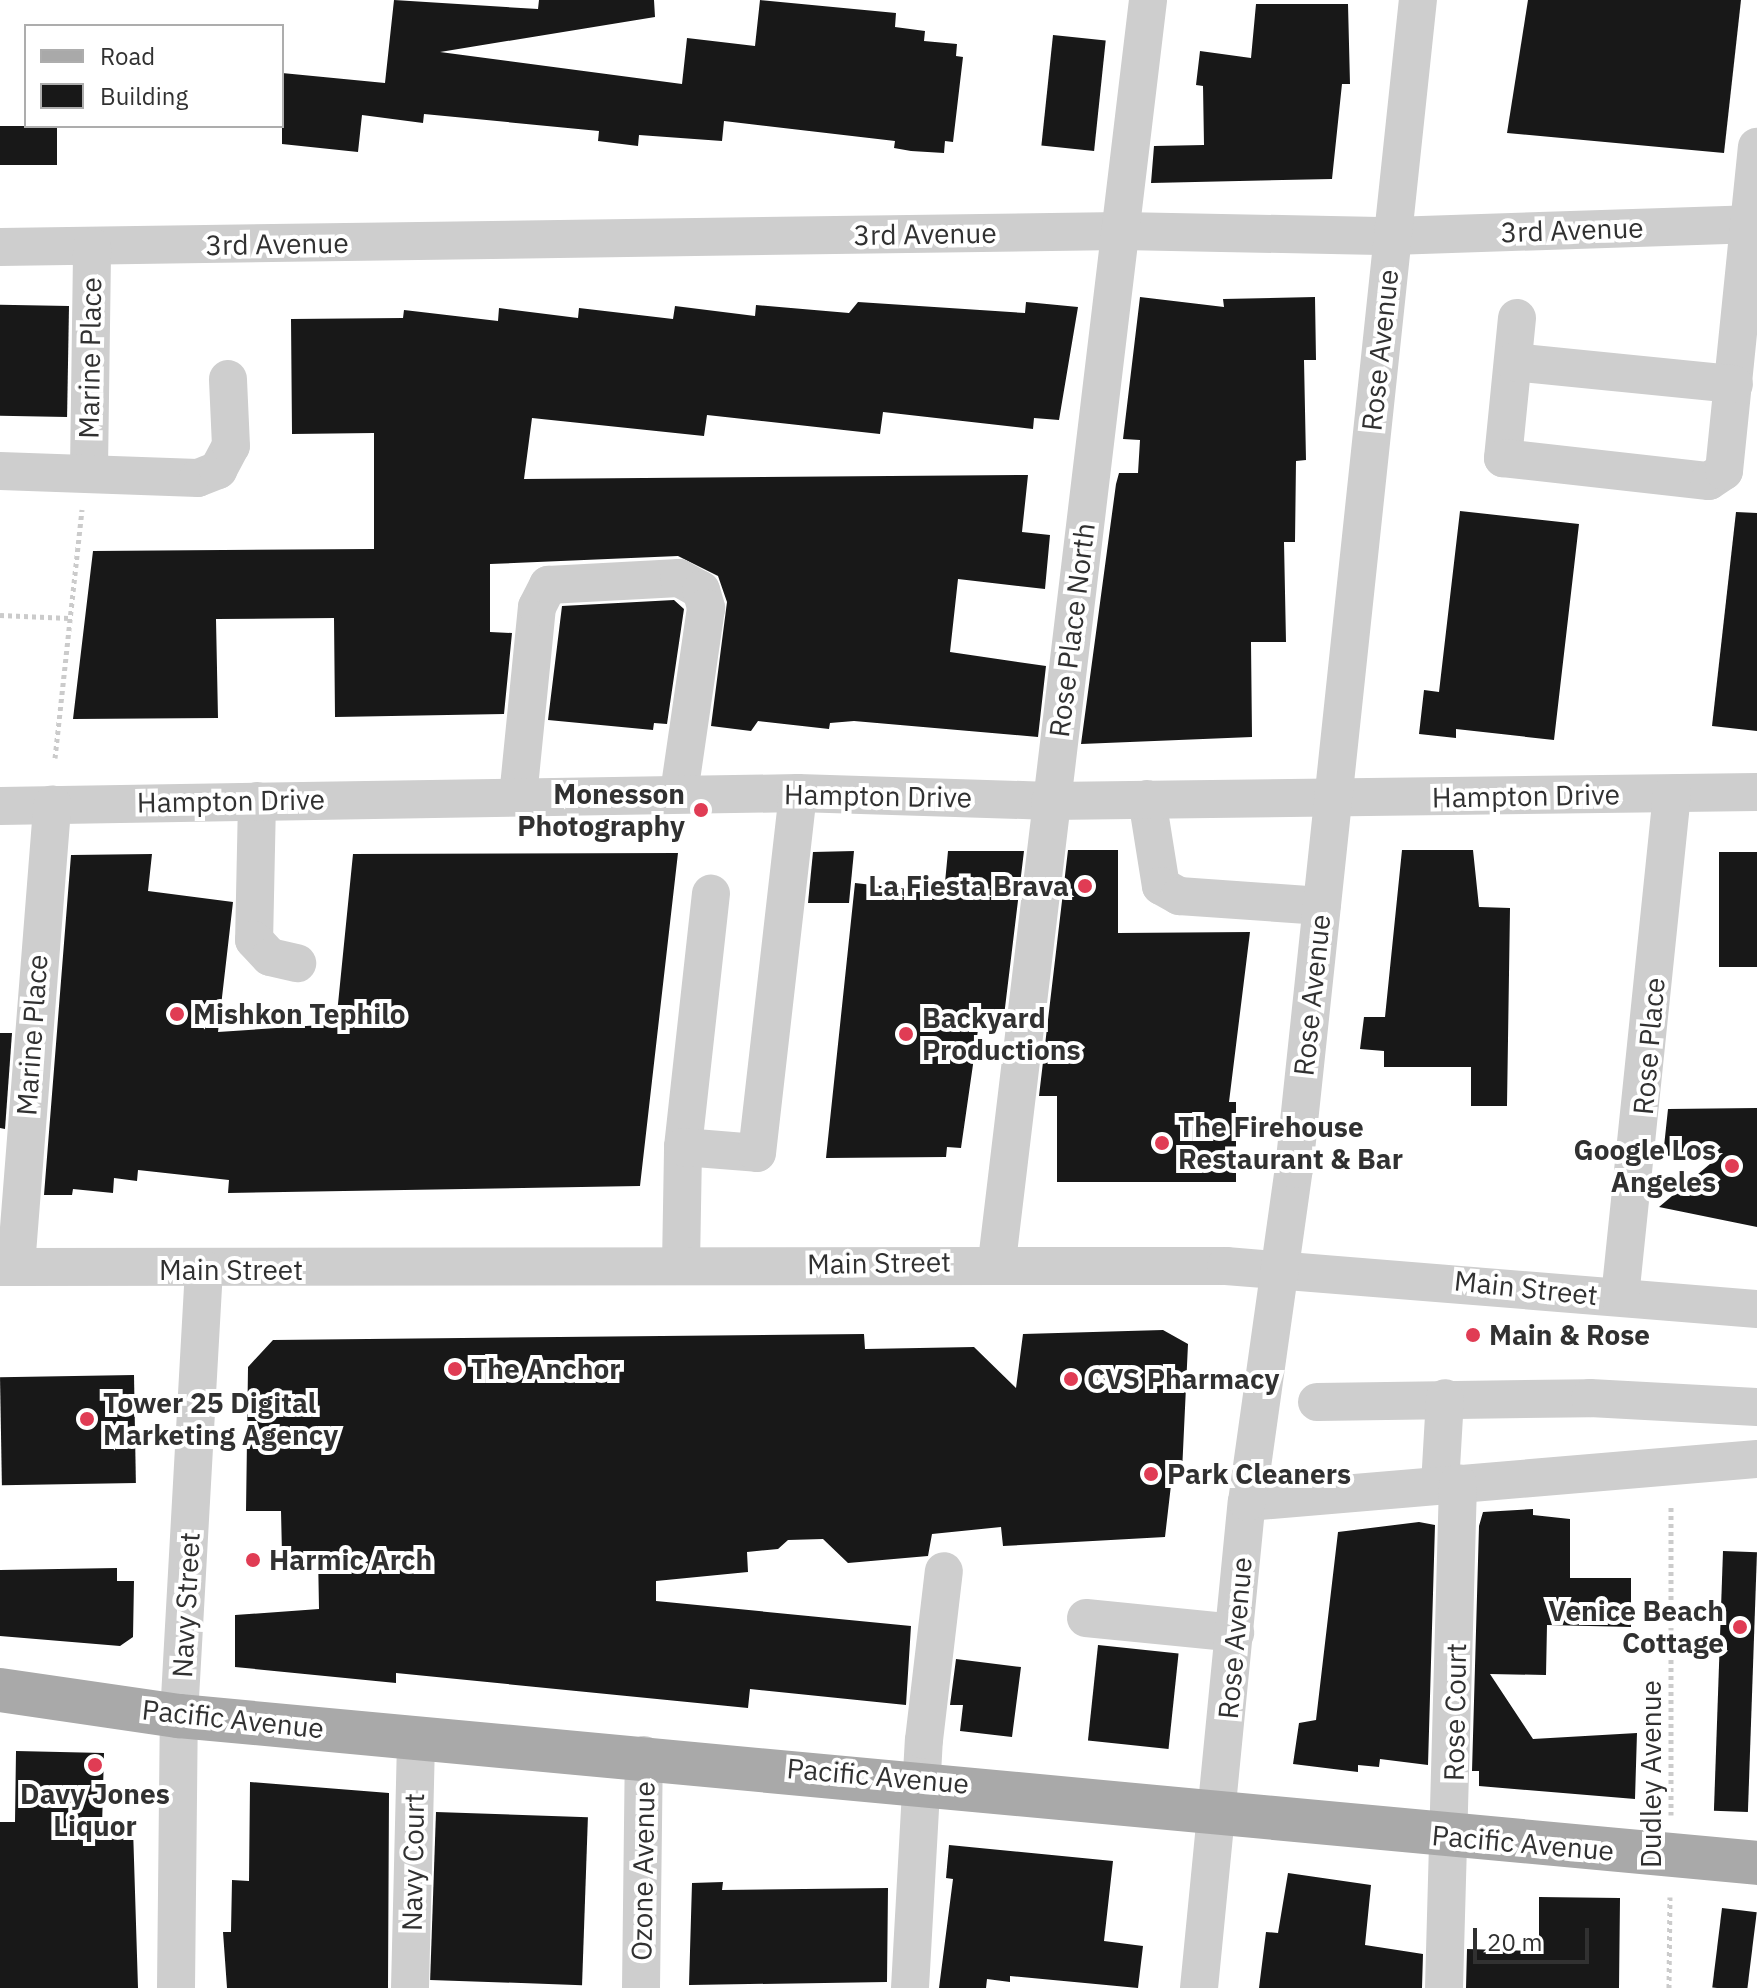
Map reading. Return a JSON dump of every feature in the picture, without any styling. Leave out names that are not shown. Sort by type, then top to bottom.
[{"type":"main road","name":"Pacific Avenue","points":[[0,1690],[179,1716],[921,1780],[1454,1838],[1757,1863]]},
{"type":"street","name":"Rose Place North","points":[[997,1261],[1148,0]]},
{"type":"street","name":"Rose Avenue","points":[[1199,1988],[1219,1811],[1247,1502],[1322,906],[1418,0]]},
{"type":"street","points":[[1517,318],[1503,458],[1709,481],[1724,471],[1753,224],[1757,149]]},
{"type":"street","name":"3rd Avenue","points":[[0,247],[1121,231],[1392,236],[1753,224]]},
{"type":"street","name":"Marine Place","points":[[89,469],[92,247]]},
{"type":"street","points":[[1513,362],[1734,384]]},
{"type":"street","points":[[0,471],[89,469],[198,478],[218,470],[231,446],[228,379]]},
{"type":"street","points":[[518,797],[537,607],[548,585],[679,578],[701,590],[706,608],[679,794]]},
{"type":"street","name":"Hampton Drive","points":[[0,806],[798,793],[1050,801],[1757,792]]},
{"type":"street","points":[[683,1147],[757,1153],[798,793]]},
{"type":"street","name":"Rose Place","points":[[1620,1297],[1672,794]]},
{"type":"street","points":[[1147,799],[1161,886],[1179,896],[1322,906]]},
{"type":"street","points":[[257,801],[254,940],[270,957],[297,963]]},
{"type":"street","name":"Marine Place","points":[[8,1266],[52,804]]},
{"type":"street","points":[[681,1265],[683,1147],[711,894]]},
{"type":"street","name":"Main Street","points":[[8,1266],[204,1270],[997,1261],[1277,1269],[1757,1309]]},
{"type":"street","name":"Navy Street","points":[[176,1988],[179,1716],[204,1270]]},
{"type":"street","points":[[1317,1402],[1445,1398],[1757,1407]]},
{"type":"street","name":"Rose Court","points":[[1444,1988],[1454,1838],[1445,1398]]},
{"type":"street","points":[[1247,1502],[1757,1459]]},
{"type":"street","points":[[910,1988],[921,1780],[944,1571]]},
{"type":"street","points":[[1086,1618],[1235,1633]]},
{"type":"street","name":"Navy Court","points":[[410,1988],[416,1736]]},
{"type":"street","name":"Ozone Avenue","points":[[641,1988],[644,1755]]},
{"type":"path","points":[[55,758],[81,512]]},
{"type":"path","points":[[0,615],[69,618]]},
{"type":"path","name":"Dudley Avenue","points":[[1669,1988],[1671,1464]]},
{"type":"building","points":[[394,0],[538,9],[539,0],[654,0],[655,17],[440,52],[682,84],[687,38],[755,46],[760,0],[896,13],[895,27],[925,31],[924,41],[957,44],[956,56],[963,57],[953,142],[945,141],[944,153],[894,148],[895,141],[724,121],[722,141],[639,135],[638,146],[598,141],[599,131],[424,114],[423,123],[362,115],[358,152],[282,144],[284,73],[385,83]]},
{"type":"building","points":[[1528,0],[1741,0],[1724,153],[1507,133]]},
{"type":"building","points":[[1256,4],[1348,4],[1350,84],[1342,84],[1332,179],[1151,183],[1154,146],[1204,145],[1203,86],[1196,85],[1200,51],[1251,58]]},
{"type":"building","points":[[1053,35],[1106,41],[1094,151],[1041,145]]},
{"type":"building","points":[[0,126],[57,128],[57,165],[0,165]]},
{"type":"building","points":[[1140,297],[1224,307],[1223,299],[1315,297],[1316,360],[1304,360],[1306,460],[1296,461],[1295,542],[1284,542],[1286,642],[1251,642],[1252,737],[1081,744],[1116,484],[1119,473],[1138,473],[1140,440],[1123,439]]},
{"type":"building","points":[[858,302],[1025,313],[1026,302],[1078,307],[1059,420],[1034,418],[1033,429],[883,412],[880,434],[707,415],[704,436],[532,418],[524,479],[1028,475],[1022,532],[1050,535],[1045,589],[958,579],[950,652],[1046,666],[1038,737],[854,721],[830,723],[829,729],[758,721],[751,731],[711,726],[727,602],[718,576],[678,556],[490,564],[490,632],[512,633],[504,714],[335,717],[334,618],[216,619],[218,718],[73,719],[93,551],[374,549],[374,433],[292,434],[291,319],[403,318],[404,310],[498,321],[499,308],[578,318],[579,308],[673,319],[675,306],[755,316],[756,305],[849,313]]},
{"type":"building","points":[[0,305],[69,306],[67,417],[0,416]]},
{"type":"building","points":[[1460,511],[1579,524],[1554,740],[1456,729],[1456,738],[1419,734],[1424,690],[1439,692]]},
{"type":"building","points":[[1736,512],[1757,513],[1757,731],[1712,726]]},
{"type":"building","points":[[674,600],[684,609],[667,724],[654,723],[653,730],[548,720],[562,606]]},
{"type":"building","points":[[1068,850],[1118,850],[1118,933],[1250,932],[1229,1102],[1236,1102],[1236,1182],[1057,1182],[1057,1096],[1039,1096]]},
{"type":"building","points":[[1402,850],[1473,850],[1479,907],[1510,908],[1507,1106],[1471,1106],[1471,1067],[1384,1067],[1384,1051],[1360,1049],[1364,1017],[1385,1017]]},
{"type":"building","points":[[854,851],[849,903],[808,903],[813,852]]},
{"type":"building","name":"Backyard Productions","points":[[948,851],[1024,851],[1004,1016],[980,1016],[961,1148],[947,1147],[946,1157],[826,1158],[855,883],[944,893]]},
{"type":"building","points":[[1719,852],[1757,852],[1757,967],[1719,967]]},
{"type":"building","points":[[678,853],[640,1186],[228,1193],[229,1180],[138,1170],[137,1181],[114,1178],[113,1193],[73,1189],[72,1195],[44,1195],[71,855],[152,854],[148,891],[233,902],[218,1032],[336,1024],[353,854]]},
{"type":"building","points":[[0,1033],[12,1033],[5,1129],[0,1128]]},
{"type":"building","name":"Google Los Angeles","points":[[1757,1108],[1757,1227],[1659,1207],[1723,1153],[1663,1156],[1668,1109]]},
{"type":"building","points":[[1163,1330],[1188,1344],[1182,1472],[1171,1485],[1165,1537],[1003,1546],[1001,1527],[932,1534],[928,1556],[848,1563],[823,1539],[788,1540],[778,1549],[747,1552],[748,1572],[656,1581],[656,1601],[911,1626],[906,1705],[750,1689],[748,1708],[396,1673],[396,1683],[235,1667],[235,1615],[319,1609],[318,1553],[282,1554],[281,1511],[246,1511],[248,1367],[273,1340],[864,1334],[865,1349],[974,1347],[1016,1388],[1023,1334]]},
{"type":"building","points":[[134,1375],[136,1483],[2,1485],[0,1377]]},
{"type":"building","points":[[1533,1509],[1533,1515],[1570,1519],[1570,1578],[1631,1578],[1631,1627],[1547,1625],[1546,1675],[1490,1674],[1533,1739],[1637,1733],[1635,1799],[1479,1786],[1479,1771],[1472,1771],[1479,1526],[1483,1512]]},
{"type":"building","points":[[1419,1522],[1435,1525],[1428,1765],[1380,1759],[1379,1767],[1358,1765],[1358,1772],[1293,1764],[1299,1723],[1316,1720],[1338,1532]]},
{"type":"building","points":[[1723,1551],[1757,1552],[1748,1812],[1714,1811]]},
{"type":"building","points":[[117,1568],[117,1581],[134,1581],[133,1637],[120,1646],[0,1636],[0,1570]]},
{"type":"building","points":[[1098,1645],[1179,1653],[1169,1749],[1088,1740]]},
{"type":"building","points":[[956,1659],[1021,1667],[1012,1737],[960,1731],[963,1705],[950,1705]]},
{"type":"building","points":[[16,1751],[104,1753],[102,1827],[133,1828],[138,1988],[0,1988],[0,1822],[15,1822]]},
{"type":"building","points":[[250,1782],[389,1793],[388,1988],[227,1988],[223,1932],[231,1932],[232,1880],[249,1881]]},
{"type":"building","points":[[436,1812],[588,1817],[582,1985],[430,1980]]},
{"type":"building","points":[[949,1845],[1113,1861],[1104,1941],[1143,1946],[1138,1988],[1010,1976],[1010,1982],[987,1979],[986,1988],[939,1988],[953,1879],[946,1878]]},
{"type":"building","points":[[1288,1873],[1371,1885],[1365,1945],[1423,1954],[1422,1988],[1259,1988],[1266,1932],[1278,1933]]},
{"type":"building","points":[[723,1882],[722,1890],[888,1888],[887,1982],[689,1985],[692,1883]]},
{"type":"building","points":[[1539,1897],[1620,1898],[1619,1988],[1466,1988],[1467,1949],[1539,1951]]},
{"type":"building","points":[[1722,1908],[1757,1912],[1747,1988],[1712,1987]]},
{"type":"place","name":"Monesson Photography","points":[[701,810]]},
{"type":"place","name":"La Fiesta Brava","points":[[1085,886]]},
{"type":"place","name":"Mishkon Tephilo","points":[[177,1014]]},
{"type":"place","name":"Backyard Productions","points":[[906,1034]]},
{"type":"place","name":"The Firehouse Restaurant & Bar","points":[[1162,1143]]},
{"type":"place","name":"Google Los Angeles","points":[[1732,1166]]},
{"type":"place","name":"Main & Rose","points":[[1473,1335]]},
{"type":"place","name":"The Anchor","points":[[455,1369]]},
{"type":"place","name":"CVS Pharmacy","points":[[1071,1379]]},
{"type":"place","name":"Tower 25 Digital Marketing Agency","points":[[87,1419]]},
{"type":"place","name":"Park Cleaners","points":[[1151,1474]]},
{"type":"place","name":"Harmic Arch","points":[[253,1560]]},
{"type":"place","name":"Venice Beach Cottage","points":[[1740,1627]]},
{"type":"place","name":"Davy Jones Liquor","points":[[95,1765]]}]
